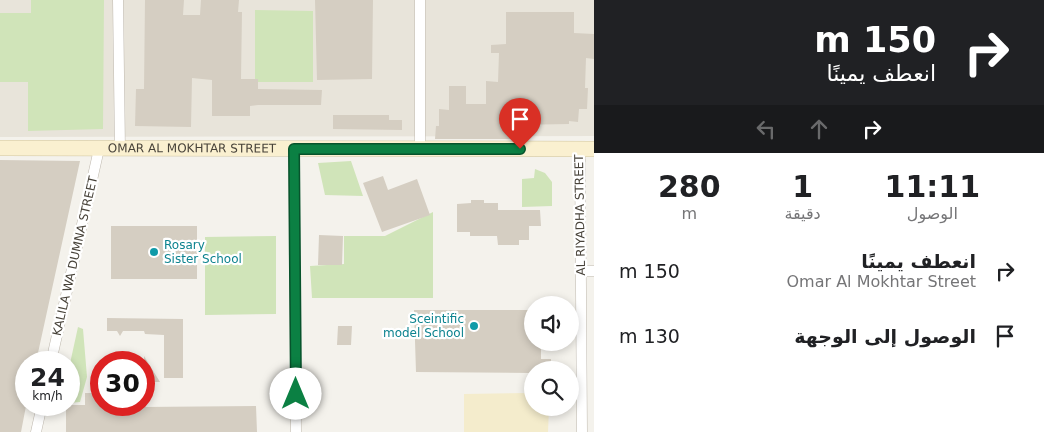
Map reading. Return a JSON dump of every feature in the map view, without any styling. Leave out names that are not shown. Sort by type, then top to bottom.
[{"type":"street","points":[[118,0],[120,149]]},
{"type":"street","points":[[420,0],[420,149]]},
{"type":"street","name":"OMAR AL MOKHTAR STREET","points":[[0,148],[587,149]]},
{"type":"street","name":"KALILA WA DUMNA STREET","points":[[53,351],[99,149]]},
{"type":"street","points":[[294,149],[296,432]]},
{"type":"street","name":"AL RIYADHA STREET","points":[[582,432],[581,271],[587,149]]},
{"type":"street","points":[[581,271],[594,271]]},
{"type":"street","points":[[36,432],[40,416]]},
{"type":"shaded area","points":[[0,0],[594,0],[594,136],[0,137]]},
{"type":"green space","points":[[31,0],[104,0],[103,129],[28,131],[28,82],[0,82],[0,13],[31,13]]},
{"type":"green space","points":[[255,10],[313,11],[313,82],[255,82]]},
{"type":"green space","points":[[351,161],[363,196],[325,195],[318,163]]},
{"type":"green space","points":[[535,169],[545,173],[552,182],[552,206],[522,207],[522,179],[534,178]]},
{"type":"green space","points":[[433,212],[433,298],[312,298],[310,266],[344,264],[344,236],[385,236]]},
{"type":"green space","points":[[276,236],[276,314],[205,315],[205,237]]},
{"type":"green space","points":[[78,327],[83,329],[87,377],[80,402],[80,351],[73,351]]},
{"type":"sand","points":[[524,393],[524,416],[549,416],[548,432],[464,432],[464,394]]},
{"type":"building","points":[[145,0],[184,0],[183,15],[200,15],[201,0],[239,0],[238,12],[242,12],[241,79],[258,79],[258,89],[322,90],[321,105],[258,105],[250,106],[250,116],[212,116],[212,80],[192,78],[191,127],[135,126],[136,89],[144,89]]},
{"type":"building","points":[[315,0],[373,0],[372,79],[317,80]]},
{"type":"building","points":[[506,12],[574,12],[574,33],[594,34],[594,59],[586,58],[585,88],[588,88],[587,109],[579,109],[578,122],[569,121],[569,124],[515,125],[515,139],[435,139],[436,126],[439,126],[439,109],[449,110],[449,86],[466,86],[466,104],[486,104],[486,81],[498,82],[499,53],[491,53],[491,45],[506,44]]},
{"type":"building","points":[[333,115],[389,115],[389,120],[402,120],[402,130],[333,129]]},
{"type":"building","points":[[0,160],[80,161],[38,351],[15,351],[15,416],[24,416],[21,432],[0,432]]},
{"type":"building","points":[[383,176],[388,190],[417,179],[430,215],[382,232],[363,183]]},
{"type":"building","points":[[471,200],[484,200],[484,203],[498,203],[498,210],[540,210],[541,226],[529,226],[529,240],[519,240],[519,245],[498,245],[497,236],[470,236],[470,232],[457,232],[457,204],[471,203]]},
{"type":"building","name":"Rosary Sister School","points":[[111,226],[197,226],[197,279],[111,279]]},
{"type":"building","points":[[319,235],[343,236],[342,265],[318,265]]},
{"type":"building","name":"Sceintific model School","points":[[414,310],[524,310],[524,351],[541,351],[541,359],[551,359],[551,361],[524,361],[524,373],[416,372]]},
{"type":"building","points":[[107,318],[183,319],[183,378],[164,378],[164,335],[145,334],[144,331],[123,331],[120,336],[117,331],[107,331]]},
{"type":"building","points":[[338,326],[352,326],[351,345],[337,345]]},
{"type":"building","points":[[155,374],[160,382],[155,382]]},
{"type":"building","points":[[85,393],[90,393],[90,416],[155,416],[155,407],[256,406],[257,432],[66,432],[66,416],[80,416],[80,405],[85,405]]},
{"type":"place","name":"Rosary Sister School","points":[[154,252]]},
{"type":"place","name":"Sceintific model School","points":[[474,326]]},
{"type":"route","points":[[296,394],[294,149],[520,149]]}]
